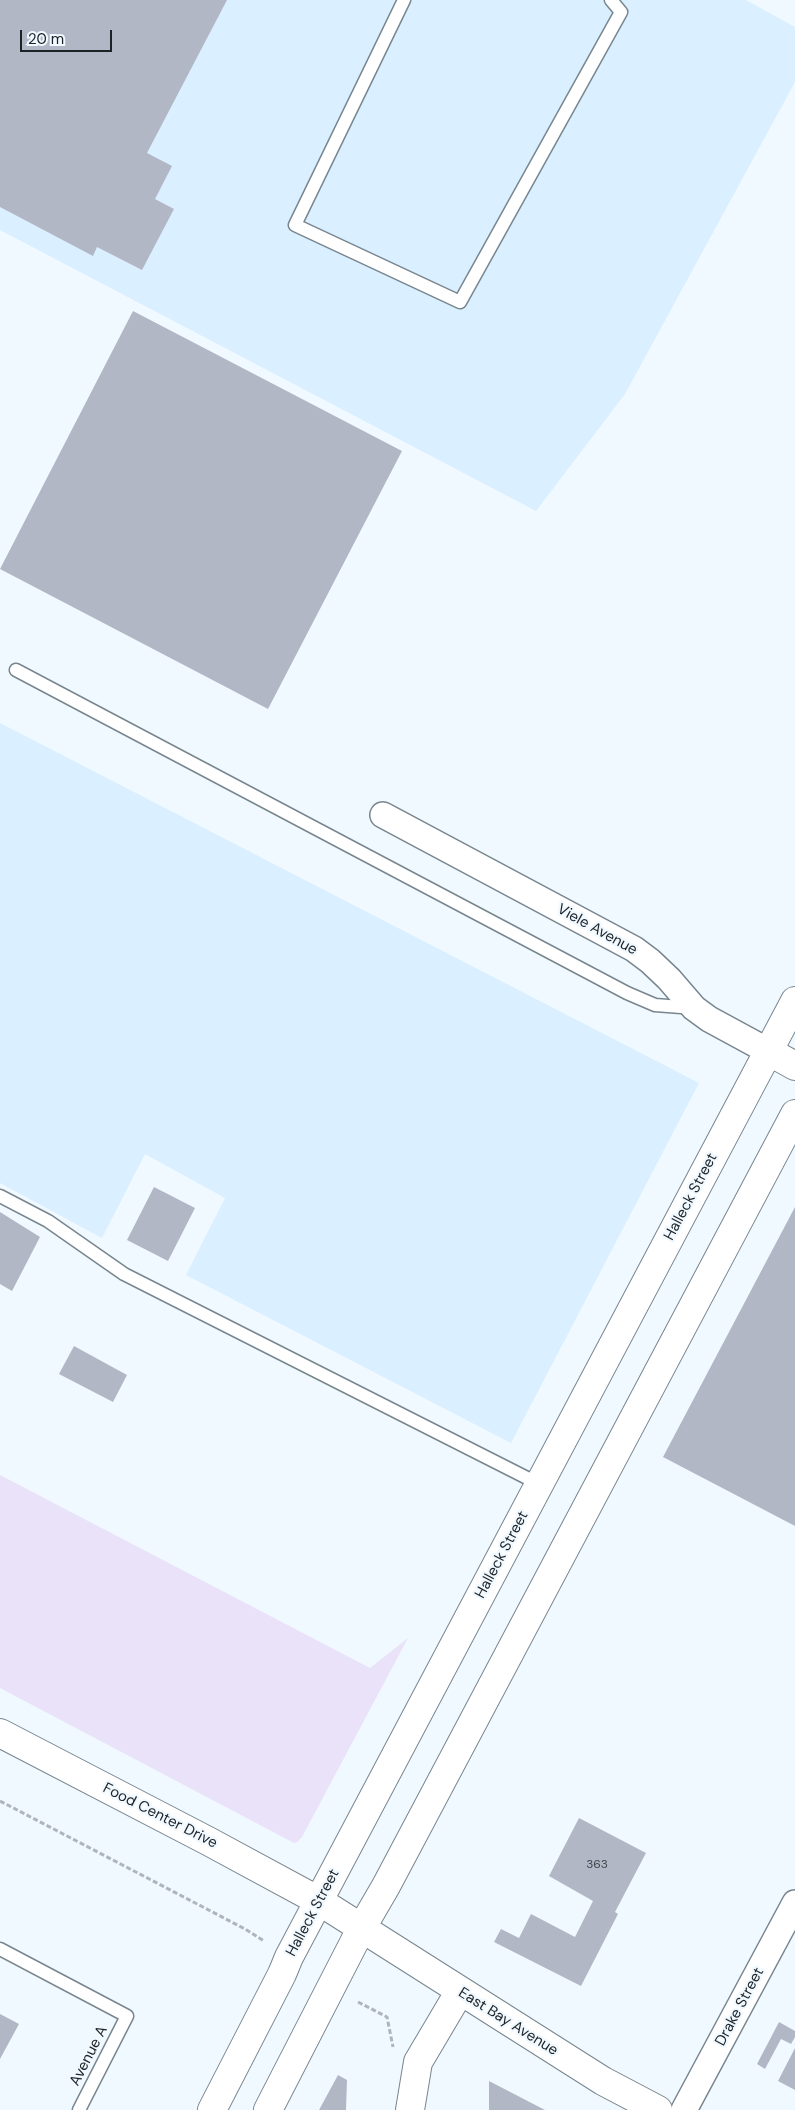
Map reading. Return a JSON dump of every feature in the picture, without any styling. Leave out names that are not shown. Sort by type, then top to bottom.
[{"type":"main road","name":"Halleck Street","points":[[212,2110],[319,1901],[795,1000]]},
{"type":"main road","name":"Viele Avenue","points":[[768,1051],[795,1066]]},
{"type":"main road","points":[[268,2110],[361,1929],[795,1114]]},
{"type":"main road","name":"Food Center Drive","points":[[0,1732],[319,1901],[361,1929]]},
{"type":"main road","name":"East Bay Avenue","points":[[361,1929],[603,2081],[658,2110]]},
{"type":"main road","points":[[410,2110],[418,2062],[460,1991]]},
{"type":"street","name":"Viele Avenue","points":[[383,815],[634,949],[663,973],[694,1008],[708,1019],[768,1051]]},
{"type":"street","name":"Drake Street","points":[[684,2110],[795,1903]]},
{"type":"lane","points":[[404,0],[295,225],[460,302],[621,12],[611,0]]},
{"type":"lane","points":[[16,670],[627,993],[654,1005],[694,1008]]},
{"type":"lane","points":[[0,1196],[48,1222],[124,1274],[539,1484]]},
{"type":"lane","name":"Avenue A","points":[[0,1949],[127,2016],[79,2110]]},
{"type":"path","points":[[0,1801],[245,1929]]},
{"type":"path","points":[[364,2006],[387,2017],[394,2054]]},
{"type":"shaded area","points":[[0,0],[746,0],[795,27],[795,82],[625,394],[536,511],[0,230]]},
{"type":"shaded area","points":[[0,723],[699,1083],[511,1443],[186,1275],[225,1198],[145,1154],[102,1238],[0,1183]]},
{"type":"shaded area","points":[[0,1475],[370,1668],[408,1638],[302,1837],[297,1842],[294,1843],[0,1688]]},
{"type":"building","points":[[0,0],[227,0],[147,153],[172,166],[155,199],[174,209],[142,270],[97,247],[93,256],[0,207]]},
{"type":"building","points":[[133,311],[402,451],[268,709],[0,569]]},
{"type":"building","points":[[154,1187],[195,1208],[168,1261],[127,1240]]},
{"type":"building","points":[[795,1207],[795,1526],[663,1457]]},
{"type":"building","points":[[0,1212],[40,1237],[12,1291],[0,1284]]},
{"type":"building","points":[[74,1346],[127,1375],[113,1402],[59,1374]]},
{"type":"building","points":[[579,1818],[646,1853],[615,1912],[618,1914],[581,1986],[494,1942],[501,1929],[519,1938],[531,1914],[575,1937],[593,1901],[549,1876]]},
{"type":"building","points":[[0,2014],[19,2024],[0,2059]]},
{"type":"building","points":[[779,2022],[795,2031],[795,2037],[791,2044],[781,2039],[765,2069],[757,2064]]},
{"type":"building","points":[[795,2048],[795,2090],[778,2081]]},
{"type":"building","points":[[338,2075],[347,2080],[346,2110],[319,2110]]},
{"type":"building","points":[[489,2081],[545,2110],[489,2110]]}]
